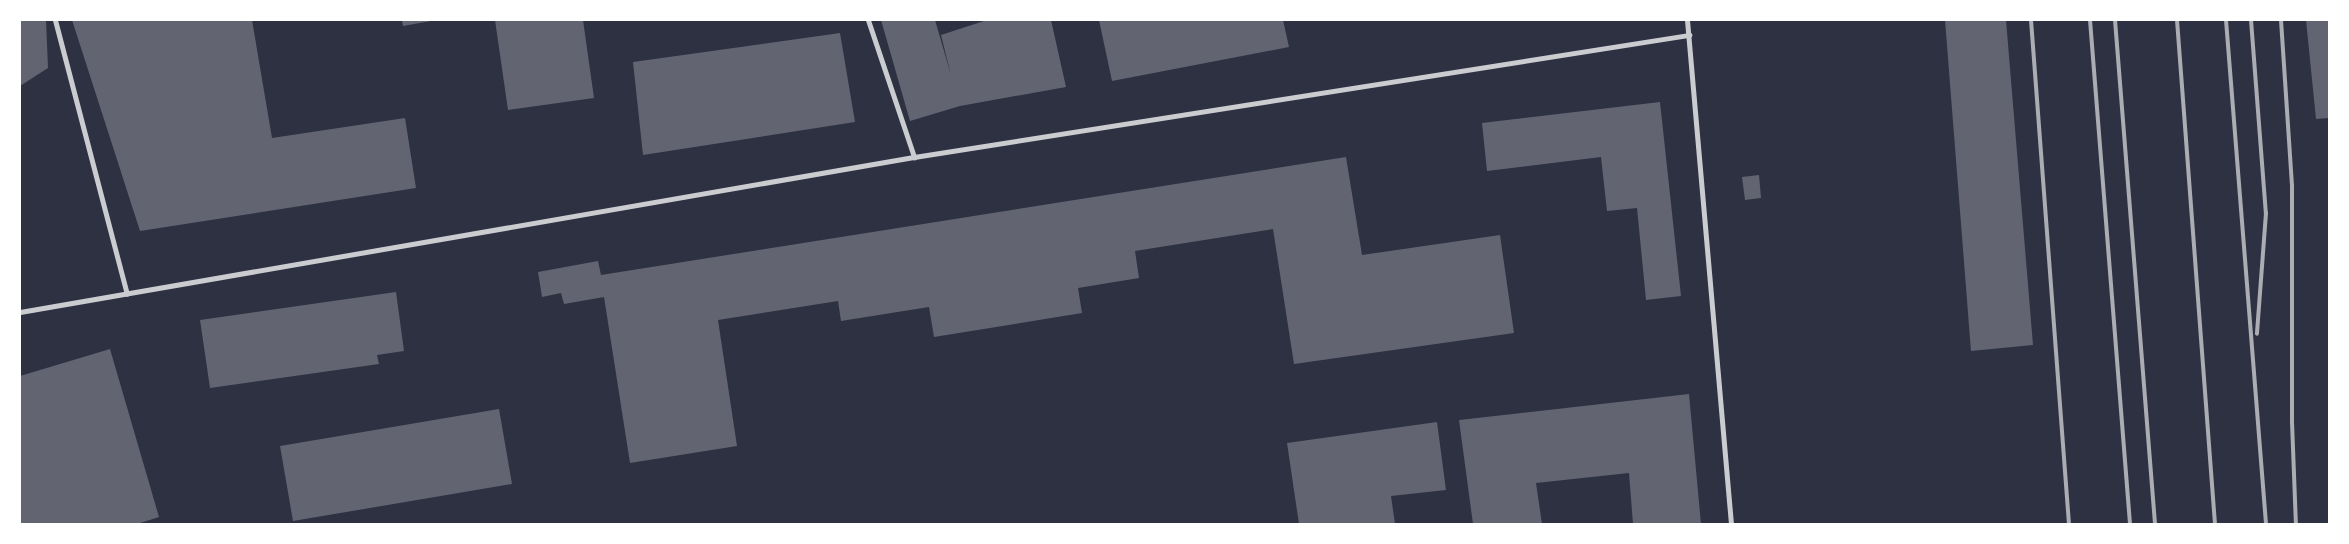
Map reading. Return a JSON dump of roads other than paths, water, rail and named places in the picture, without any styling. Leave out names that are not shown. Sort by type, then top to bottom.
[{"type":"street","points":[[55,20],[127,294]]},
{"type":"street","points":[[868,20],[914,157]]},
{"type":"street","points":[[1687,20],[1731,524]]},
{"type":"street","points":[[20,312],[914,157],[1689,35]]},
{"type":"railway","points":[[2031,20],[2069,524]]},
{"type":"railway","points":[[2090,20],[2130,524]]},
{"type":"railway","points":[[2115,20],[2155,524]]},
{"type":"railway","points":[[2177,20],[2215,524]]},
{"type":"railway","points":[[2226,20],[2266,524]]},
{"type":"railway","points":[[2251,20],[2266,213],[2257,334]]},
{"type":"railway","points":[[2281,20],[2292,185],[2292,422],[2296,524]]}]
